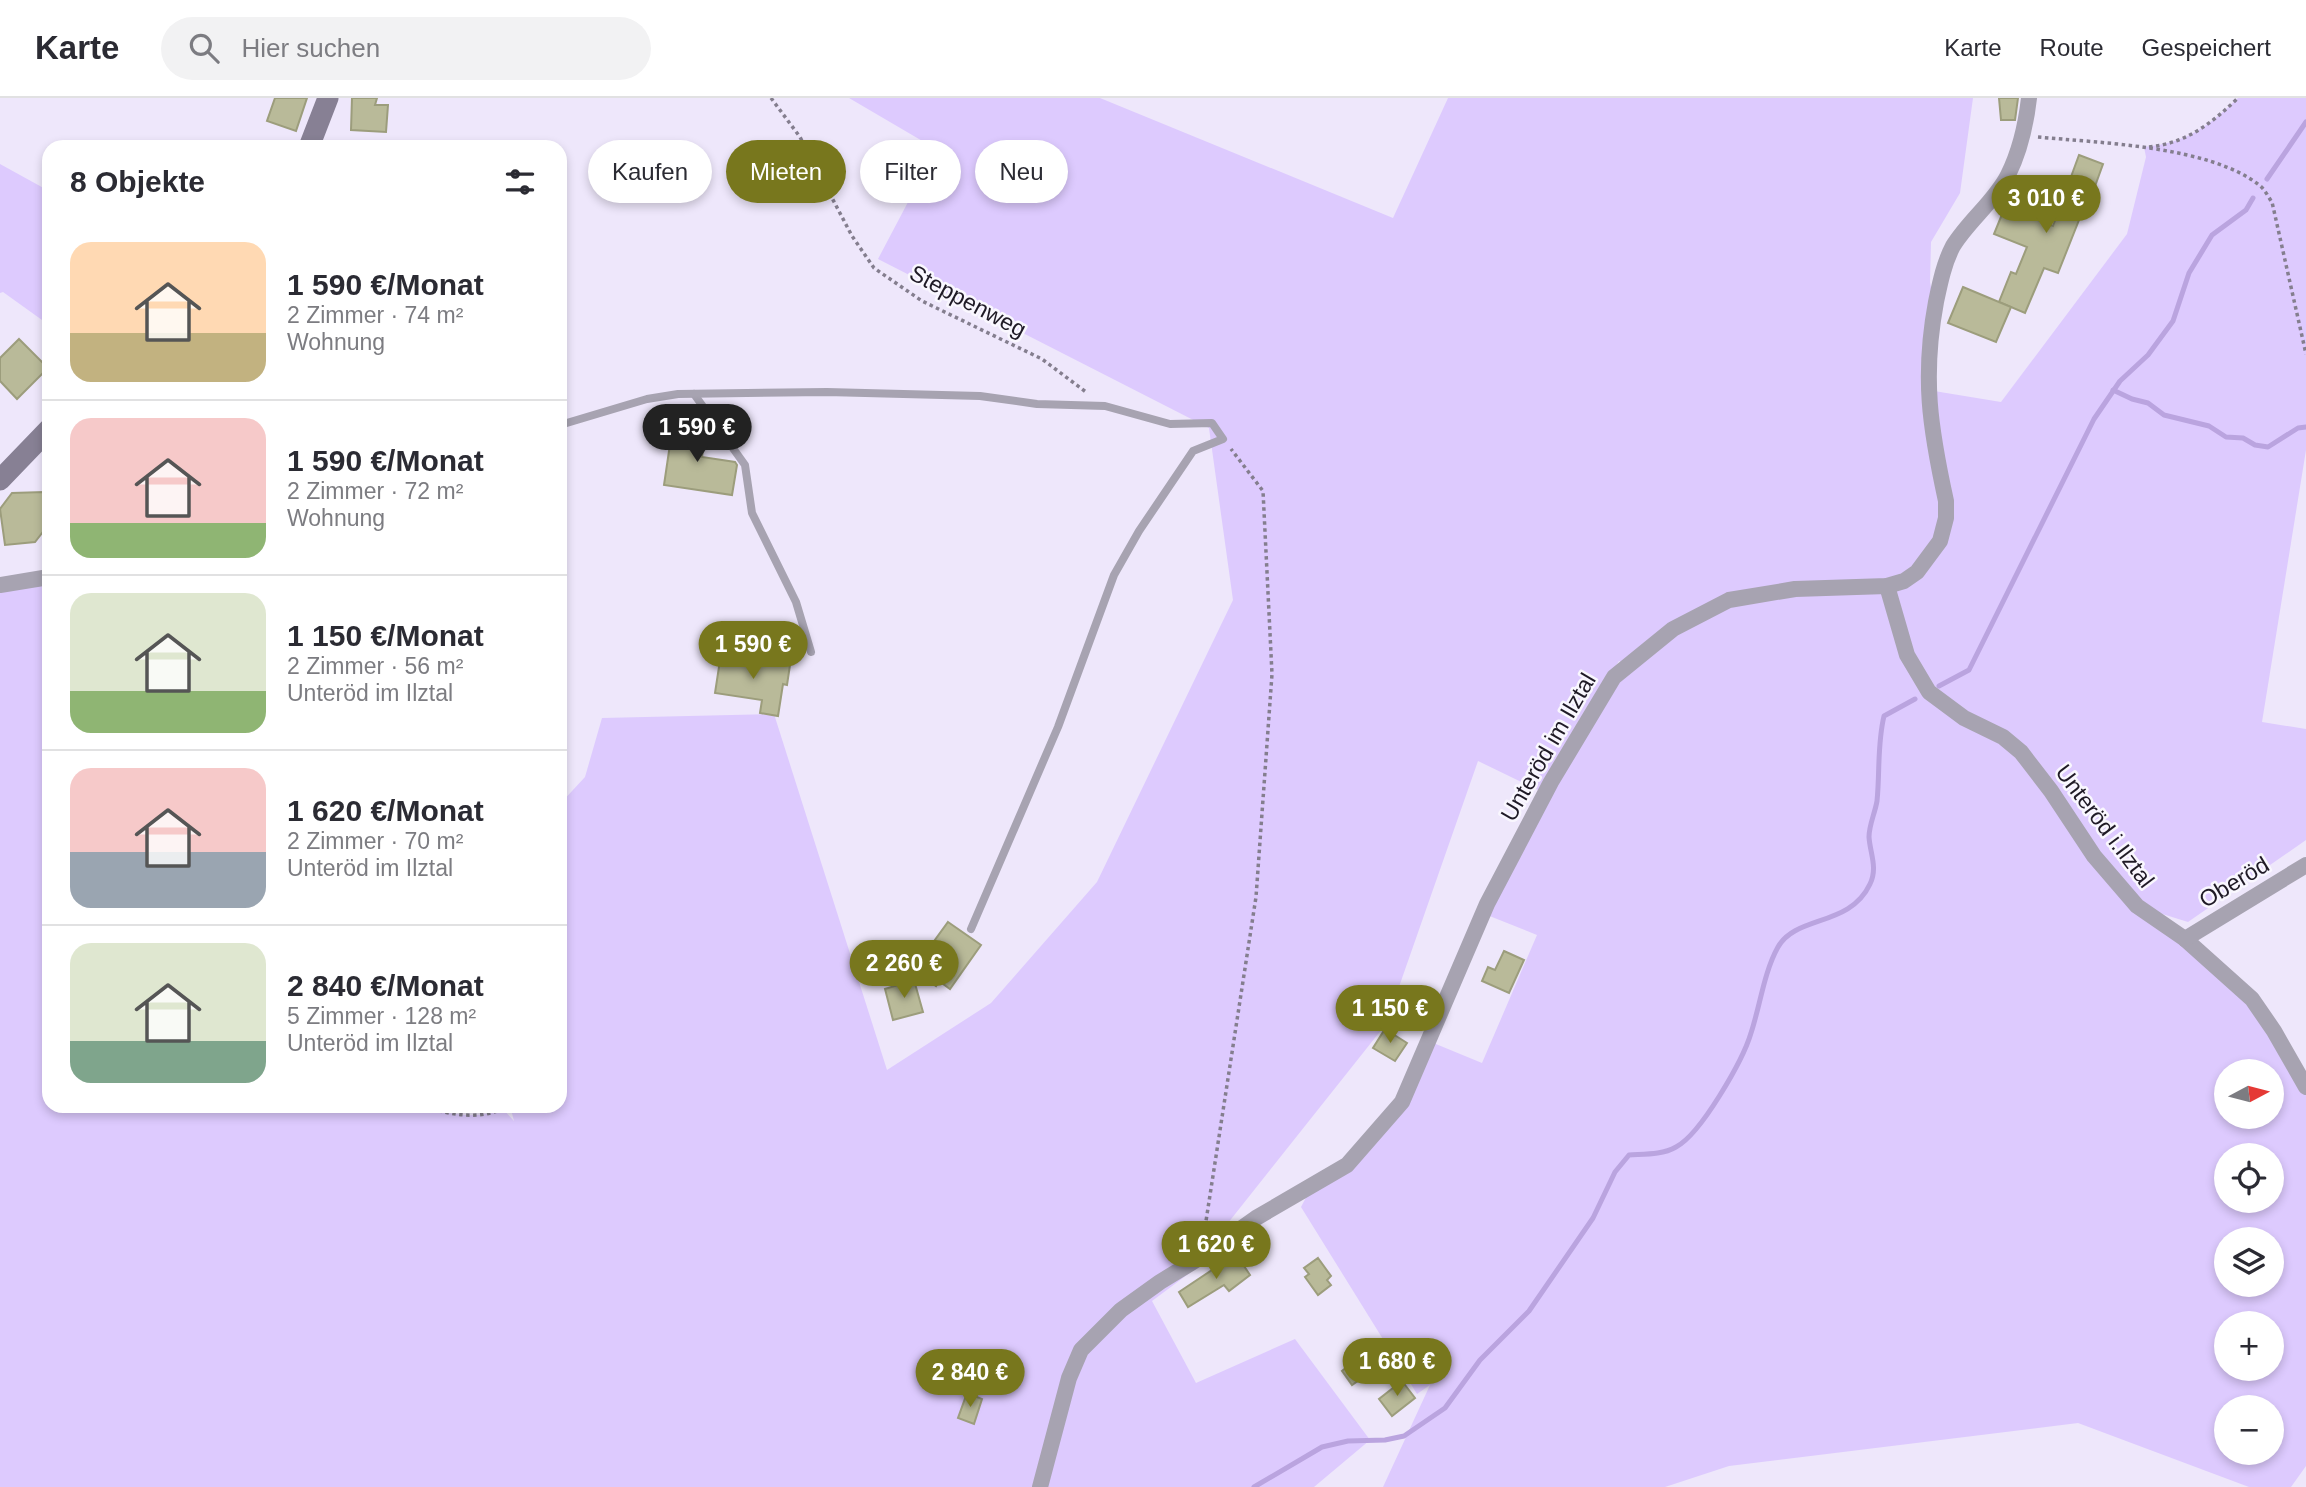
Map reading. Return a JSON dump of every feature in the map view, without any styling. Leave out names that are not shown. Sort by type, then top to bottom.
[{"type":"street","points":[[312,140],[328,98]]},
{"type":"street","name":"Unteröd im Ilztal","points":[[1040,1487],[1069,1378],[1081,1350],[1121,1310],[1160,1282],[1256,1218],[1347,1165],[1402,1102],[1487,904],[1551,782],[1614,677],[1673,629],[1729,600],[1795,589],[1887,586],[1904,581],[1917,572],[1940,541],[1946,518],[1946,501],[1927,390],[1930,338],[1941,278],[1951,249],[1966,226],[2008,176],[2022,135],[2029,98]]},
{"type":"street","points":[[0,480],[42,436]]},
{"type":"street","points":[[0,585],[42,578]]},
{"type":"street","name":"Unteröd i.Ilztal","points":[[1887,586],[1907,655],[1929,692],[1964,718],[2003,737],[2021,752],[2116,883],[2137,906],[2185,939],[2252,999],[2306,1087]]},
{"type":"street","name":"Oberöd","points":[[2185,939],[2306,865]]},
{"type":"lane","points":[[694,394],[745,465],[752,513],[796,602],[811,652]]},
{"type":"lane","points":[[567,423],[647,399],[694,394],[916,394],[980,396],[1037,404],[1105,406],[1170,424],[1212,423],[1223,439],[1193,451],[1139,530],[1114,575],[1058,727],[971,929]]},
{"type":"path","name":"Steppenweg","points":[[771,98],[800,137],[852,236],[874,268],[922,301],[1042,359],[1105,406]]},
{"type":"path","points":[[2144,147],[2164,145],[2199,132],[2238,98]]},
{"type":"path","points":[[2022,135],[2144,147],[2183,154],[2234,171],[2261,186],[2272,202],[2306,354]]},
{"type":"path","points":[[1201,1257],[1256,897],[1272,674],[1263,491],[1223,439]]},
{"type":"path","points":[[446,1113],[458,1116],[485,1116],[493,1113]]},
{"type":"shaded area","points":[[849,98],[1100,98],[1393,218],[1448,98],[1973,98],[1960,193],[1931,242],[1930,282],[1935,307],[1928,390],[2001,402],[2127,234],[2146,157],[2144,147],[2172,142],[2196,132],[2238,98],[2306,98],[2306,450],[2262,722],[2306,729],[2306,840],[2188,922],[2140,907],[2252,999],[2306,1087],[2306,1466],[2291,1487],[2249,1487],[2078,1423],[1729,1466],[1665,1487],[1383,1487],[1430,1385],[1417,1394],[1301,1207],[1311,1188],[1380,1131],[1431,1042],[1482,1063],[1537,935],[1487,915],[1487,904],[1626,664],[1619,661],[1538,790],[1478,761],[1386,1024],[1201,1257],[1203,1263],[1152,1301],[1196,1383],[1295,1339],[1370,1440],[1314,1487],[0,1487],[0,585],[42,578],[42,1113],[507,1113],[514,1121],[512,1113],[567,1113],[567,796],[585,777],[602,718],[774,714],[887,1070],[991,1003],[1097,882],[1233,600],[1209,428],[878,259],[908,203],[961,203],[961,140],[921,140]]},
{"type":"shaded area","points":[[0,164],[42,187],[42,320],[3,292],[0,293]]},
{"type":"building","points":[[275,98],[307,98],[296,131],[267,121]]},
{"type":"building","points":[[352,98],[377,98],[375,105],[388,105],[386,132],[351,130]]},
{"type":"building","points":[[1999,98],[2018,98],[2015,120],[2001,120]]},
{"type":"building","points":[[2079,155],[2103,164],[2086,211],[2083,210],[2058,273],[2044,268],[2025,313],[1999,302],[2011,272],[2016,274],[2027,247],[1994,234],[2005,207],[2053,226]]},
{"type":"building","points":[[1963,287],[2011,307],[1996,342],[1948,323]]},
{"type":"building","points":[[19,339],[42,362],[42,374],[17,399],[0,381],[0,358]]},
{"type":"building","points":[[673,424],[706,429],[702,457],[735,462],[737,465],[732,495],[664,485]]},
{"type":"building","points":[[42,492],[42,533],[35,542],[5,545],[0,509],[12,493]]},
{"type":"building","points":[[721,654],[790,665],[787,685],[783,684],[778,716],[760,713],[762,700],[715,693]]},
{"type":"building","points":[[948,922],[981,945],[950,989],[939,981],[936,986],[907,966],[923,943],[929,948]]},
{"type":"building","points":[[1504,951],[1524,960],[1509,993],[1482,981],[1488,967],[1495,970]]},
{"type":"building","points":[[914,980],[923,1012],[893,1020],[885,989]]},
{"type":"building","points":[[1385,1029],[1407,1043],[1395,1061],[1373,1048]]},
{"type":"building","points":[[1236,1254],[1250,1275],[1229,1291],[1224,1285],[1188,1307],[1179,1292]]},
{"type":"building","points":[[1318,1258],[1331,1276],[1327,1280],[1331,1285],[1318,1295],[1305,1277],[1309,1274],[1304,1268]]},
{"type":"building","points":[[1358,1358],[1369,1373],[1352,1385],[1342,1371]]},
{"type":"building","points":[[1402,1381],[1415,1398],[1392,1416],[1379,1399]]},
{"type":"building","points":[[967,1393],[982,1399],[974,1424],[958,1418]]},
{"type":"waterway","points":[[2267,179],[2306,122]]},
{"type":"waterway","points":[[1939,686],[1969,670],[2094,419],[2120,381],[2148,355],[2173,321],[2189,273],[2212,235],[2246,210],[2253,198]]},
{"type":"waterway","points":[[2113,390],[2148,403],[2164,415],[2209,426],[2226,437],[2243,438],[2255,445],[2268,447],[2298,428],[2306,427]]},
{"type":"waterway","points":[[1254,1487],[1322,1447],[1348,1441],[1385,1440],[1404,1436],[1445,1408],[1480,1360],[1529,1311],[1593,1218],[1615,1172],[1629,1155],[1671,1150],[1697,1128],[1720,1095],[1747,1045],[1769,967],[1778,947],[1786,937],[1797,930],[1850,907],[1861,898],[1870,884],[1873,866],[1869,832],[1877,801],[1884,716],[1915,699]]}]
